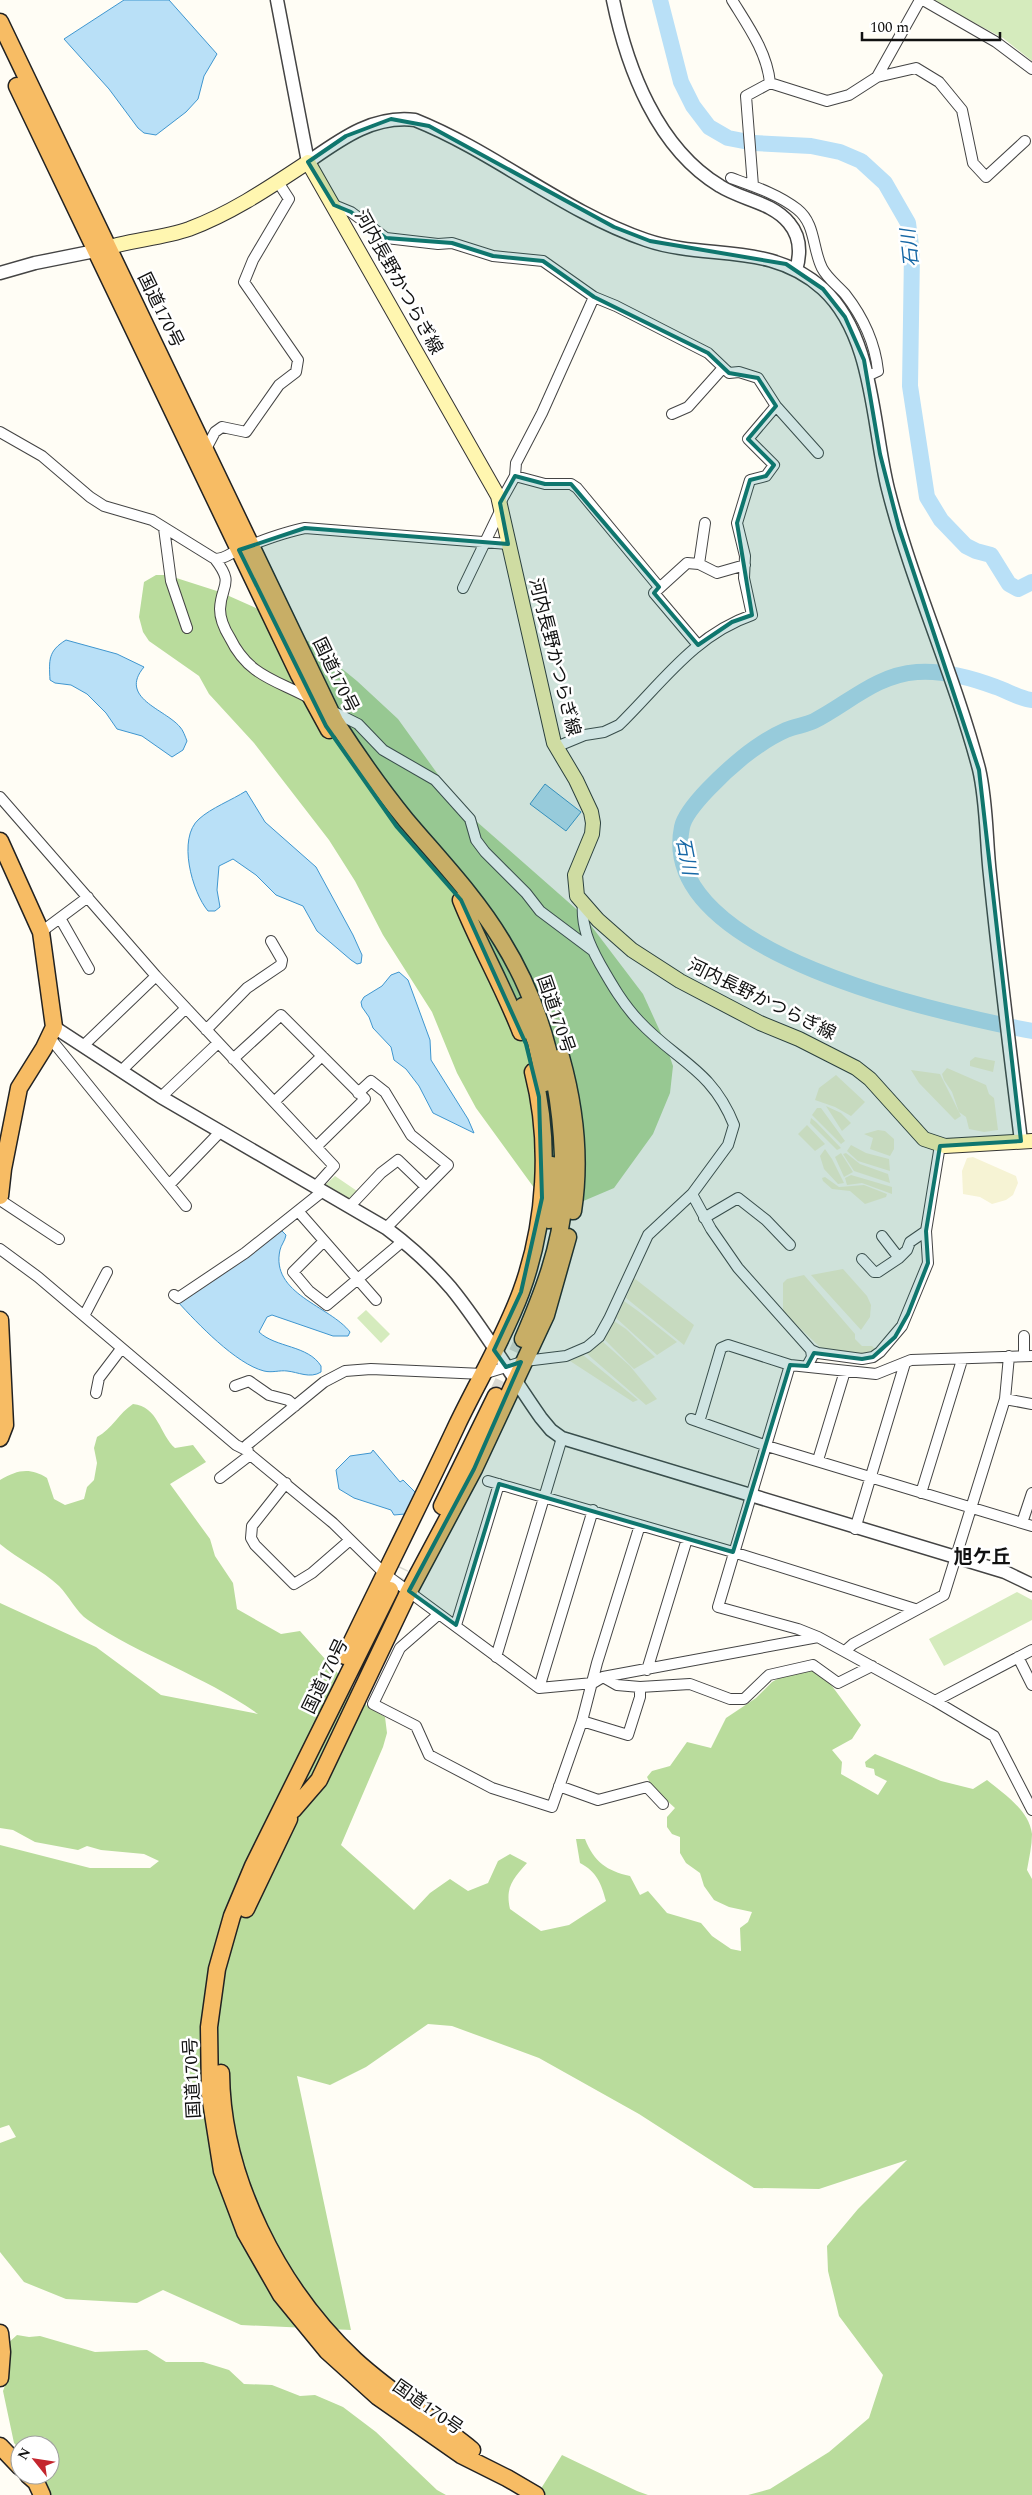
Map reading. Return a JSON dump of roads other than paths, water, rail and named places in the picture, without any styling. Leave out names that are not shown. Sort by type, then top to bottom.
[{"type":"highway","name":"国道170号","points":[[0,22],[101,249],[206,449],[245,548],[330,710],[363,764],[465,896],[517,989],[536,1042],[548,1096],[552,1147],[550,1218],[543,1253],[518,1338]]},
{"type":"highway","name":"国道170号","points":[[0,48],[101,249],[245,548],[312,700],[355,770],[397,826],[465,896]]},
{"type":"highway","points":[[0,840],[41,932],[52,1032],[19,1088],[4,1161],[0,1198]]},
{"type":"highway","points":[[253,1866],[296,1759],[521,1292],[533,1251],[542,1198],[543,1147],[539,1097],[526,1044],[504,990],[475,934],[465,896]]},
{"type":"highway","points":[[399,1592],[474,1469],[510,1374],[525,1361],[546,1315],[564,1259],[570,1230],[576,1172],[575,1123],[571,1095],[556,1038],[536,980],[512,935],[465,896]]},
{"type":"highway","points":[[0,1320],[5,1425],[0,1438]]},
{"type":"highway","points":[[406,1569],[492,1393]]},
{"type":"highway","name":"国道170号","points":[[399,1592],[319,1780],[293,1810],[242,1919],[227,1969],[220,2027],[221,2094],[236,2170],[257,2226],[292,2287],[334,2339],[385,2386],[508,2478]]},
{"type":"highway","name":"国道170号","points":[[399,1592],[253,1866],[232,1916],[222,1951],[209,2027],[210,2095],[222,2171],[245,2232],[281,2296],[351,2375],[378,2397],[461,2455],[508,2478],[536,2495]]},
{"type":"highway","points":[[0,2333],[2,2352],[0,2378]]},
{"type":"highway","points":[[0,2446],[10,2456]]},
{"type":"main road","points":[[101,249],[187,229],[217,218],[308,162]]},
{"type":"main road","name":"河内長野かつらぎ線","points":[[308,162],[498,496],[545,712],[556,747],[576,780],[591,812],[592,834],[575,875],[577,896],[598,920],[632,950],[680,981],[760,1023],[799,1038],[856,1068],[870,1079],[918,1134],[931,1142],[940,1145],[1026,1141]]},
{"type":"street","points":[[277,0],[308,162],[346,136],[379,121],[391,119],[415,120],[614,228],[674,247],[756,256],[786,264],[823,289],[845,317],[856,336],[867,376],[888,491],[942,649],[979,770],[1012,1068],[1026,1141]]},
{"type":"street","points":[[613,0],[631,67],[647,100],[670,138],[695,167],[712,181],[722,188],[777,212],[789,223],[796,234],[800,246],[800,257],[796,270]]},
{"type":"street","points":[[732,0],[756,40],[768,66],[770,83]]},
{"type":"street","points":[[877,77],[922,0],[996,42],[1032,70]]},
{"type":"street","points":[[753,186],[746,96],[770,83],[827,101],[849,95],[877,77],[916,68],[939,82],[962,110],[973,163],[986,177],[1025,141]]},
{"type":"street","points":[[731,178],[775,196],[804,216],[812,230],[822,269],[845,294],[870,336],[878,371],[867,376]]},
{"type":"street","points":[[206,449],[215,432],[222,427],[246,432],[279,385],[296,372],[298,360],[244,282],[253,260],[289,200],[278,182]]},
{"type":"street","points":[[334,205],[351,212],[386,238],[438,244],[452,243],[494,256],[543,261],[594,297],[616,306],[708,354],[722,369],[729,373],[739,372],[758,378],[776,406],[818,453]]},
{"type":"street","points":[[0,273],[35,263],[101,249]]},
{"type":"street","points":[[464,588],[515,476],[516,463],[542,413],[594,297]]},
{"type":"street","points":[[672,414],[688,407],[722,369]]},
{"type":"street","points":[[556,747],[585,735],[604,732],[619,725],[676,664],[698,645],[732,622],[752,615],[744,578],[745,556],[737,523],[750,480],[766,476],[774,465],[748,439],[776,406]]},
{"type":"street","points":[[0,432],[42,456],[90,498],[104,506],[152,520],[215,559],[226,577],[226,586],[220,608],[221,616],[225,630],[242,660],[267,679],[291,688],[312,700]]},
{"type":"street","points":[[515,476],[545,484],[571,484],[577,488],[659,587]]},
{"type":"street","points":[[699,564],[705,523]]},
{"type":"street","points":[[164,528],[171,581],[187,628]]},
{"type":"street","points":[[215,559],[224,559],[245,548],[288,531],[305,528],[508,544]]},
{"type":"street","points":[[698,645],[654,593],[687,563],[699,564],[717,574],[745,565]]},
{"type":"street","points":[[330,710],[358,724],[383,750],[435,780],[470,819],[476,840],[485,852],[526,893],[540,911],[593,951]]},
{"type":"street","points":[[0,797],[156,976],[334,1166],[319,1188],[298,1211],[217,1273],[178,1298],[174,1295]]},
{"type":"street","points":[[41,932],[88,897]]},
{"type":"street","points":[[525,1361],[566,1356],[587,1347],[599,1337],[648,1235],[692,1194],[728,1145],[733,1133],[734,1125],[714,1086],[660,1041],[622,1001],[593,951],[583,926],[583,903]]},
{"type":"street","points":[[60,918],[89,969]]},
{"type":"street","points":[[206,1030],[247,988],[281,965],[282,960],[271,941]]},
{"type":"street","points":[[84,1045],[156,976]]},
{"type":"street","points":[[122,1070],[186,1008]]},
{"type":"street","points":[[233,1059],[281,1015],[364,1099],[316,1146]]},
{"type":"street","points":[[52,1032],[84,1045],[161,1097],[350,1206],[403,1241],[429,1264],[452,1290],[541,1418],[551,1430],[562,1438],[855,1529],[1005,1572],[1032,1585]]},
{"type":"street","points":[[52,1032],[186,1206]]},
{"type":"street","points":[[161,1097],[218,1043]]},
{"type":"street","points":[[274,1102],[322,1056]]},
{"type":"street","points":[[358,1093],[371,1081],[382,1088],[411,1135],[448,1165],[386,1228]]},
{"type":"street","points":[[169,1185],[221,1131]]},
{"type":"street","points":[[692,1194],[704,1218],[738,1268],[812,1350],[818,1353],[862,1359],[880,1352],[902,1326],[912,1306],[914,1293],[925,1273],[928,1263],[926,1231],[940,1145]]},
{"type":"street","points":[[350,1206],[375,1179],[398,1160],[426,1187]]},
{"type":"street","points":[[0,1198],[59,1239]]},
{"type":"street","points":[[704,1218],[738,1198],[766,1220],[790,1245]]},
{"type":"street","points":[[298,1211],[360,1279],[376,1300]]},
{"type":"street","points":[[862,1259],[874,1272],[878,1272],[899,1258],[907,1250],[910,1242],[926,1231]]},
{"type":"street","points":[[882,1236],[899,1258]]},
{"type":"street","points":[[324,1241],[293,1272],[309,1291],[327,1305],[403,1241]]},
{"type":"street","points":[[0,1249],[84,1316],[236,1445],[248,1452],[286,1483],[350,1540],[385,1574],[399,1592],[456,1625],[539,1688],[593,1683],[603,1677],[818,1637]]},
{"type":"street","points":[[84,1316],[107,1272]]},
{"type":"street","points":[[1024,1336],[1028,1356],[962,1360],[911,1360],[876,1374],[807,1366],[790,1366],[728,1346],[721,1348],[695,1421],[767,1446],[871,1476],[1027,1525],[1032,1493]]},
{"type":"street","points":[[96,1393],[99,1378],[121,1349]]},
{"type":"street","points":[[807,1366],[812,1357],[812,1350]]},
{"type":"street","points":[[845,1651],[853,1644],[944,1595],[1005,1399],[1009,1356]]},
{"type":"street","points":[[921,1492],[962,1360]]},
{"type":"street","points":[[855,1529],[905,1363]]},
{"type":"street","points":[[790,1366],[718,1607],[798,1629],[818,1637],[935,1701],[994,1736],[1032,1810]]},
{"type":"street","points":[[248,1452],[247,1445],[329,1378],[357,1369],[510,1374]]},
{"type":"street","points":[[818,1460],[845,1371]]},
{"type":"street","points":[[236,1386],[249,1381],[269,1395],[288,1400],[295,1406]]},
{"type":"street","points":[[1005,1399],[1032,1404]]},
{"type":"street","points":[[496,1657],[546,1497],[562,1438]]},
{"type":"street","points":[[220,1478],[248,1452]]},
{"type":"street","points":[[456,1625],[493,1482],[733,1552],[915,1609]]},
{"type":"street","points":[[286,1483],[252,1526],[251,1538],[254,1545],[294,1584],[312,1573],[350,1540]]},
{"type":"street","points":[[539,1688],[593,1510]]},
{"type":"street","points":[[439,1614],[400,1648],[373,1704],[416,1726],[429,1755],[492,1788],[552,1807],[582,1721],[597,1663],[640,1525]]},
{"type":"street","points":[[647,1670],[687,1539]]},
{"type":"street","points":[[935,1701],[1032,1650]]},
{"type":"street","points":[[1018,1657],[1032,1685]]},
{"type":"street","points":[[603,1677],[616,1685],[640,1687],[690,1684],[730,1698],[744,1698],[769,1675],[813,1665],[838,1683],[872,1666]]},
{"type":"street","points":[[582,1721],[628,1735],[640,1697],[640,1687]]},
{"type":"street","points":[[559,1786],[598,1800],[647,1787],[662,1804]]},
{"type":"water","points":[[124,0],[169,0],[217,54],[204,76],[198,99],[186,112],[156,135],[144,133],[138,128],[109,89],[64,39]]},
{"type":"water","points":[[66,640],[117,654],[144,667],[137,678],[137,687],[140,695],[181,728],[187,741],[183,750],[172,757],[142,736],[117,729],[106,713],[87,694],[71,685],[55,683],[50,680],[53,652]]},
{"type":"water","points":[[545,784],[581,812],[566,831],[530,804]]},
{"type":"water","points":[[246,791],[265,822],[316,867],[353,935],[362,955],[361,963],[357,964],[351,960],[317,931],[303,906],[276,895],[256,875],[233,859],[219,866],[217,890],[220,907],[215,911],[208,911],[192,879],[189,865],[188,851],[192,828],[204,815]]},
{"type":"water","points":[[399,972],[408,980],[430,1040],[431,1060],[468,1119],[474,1133],[433,1113],[419,1086],[406,1069],[394,1060],[391,1047],[373,1028],[369,1017],[362,1007],[361,1002],[364,997],[382,986],[391,975]]},
{"type":"water","points":[[280,1229],[286,1235],[280,1250],[279,1265],[284,1278],[304,1298],[329,1314],[350,1332],[348,1336],[333,1336],[272,1315],[267,1317],[259,1332],[274,1341],[300,1350],[315,1359],[321,1366],[321,1372],[313,1375],[284,1371],[267,1372],[253,1367],[229,1352],[178,1302]]},
{"type":"water","points":[[373,1450],[400,1482],[403,1480],[416,1493],[405,1514],[394,1515],[391,1510],[354,1498],[339,1489],[336,1470],[350,1456],[371,1453]]},
{"type":"waterway","name":"石川","points":[[660,0],[681,82],[693,106],[709,127],[728,138],[754,143],[811,146],[840,152],[861,161],[885,183],[908,223],[912,253],[910,386],[927,497],[941,520],[966,546],[991,555],[1009,584],[1018,589],[1032,582]]},
{"type":"waterway","name":"石川","points":[[1032,700],[947,673],[917,672],[889,678],[863,691],[814,721],[780,733],[753,749],[708,789],[691,809],[682,827],[686,872],[713,910],[758,943],[815,970],[876,992],[937,1010],[1032,1031]]},
{"type":"tunnel","points":[[496,1396],[523,1339]]},
{"type":"tunnel","points":[[390,1590],[401,1567]]},
{"type":"district","name":"旭ケ丘","points":[[982,1556]]}]
